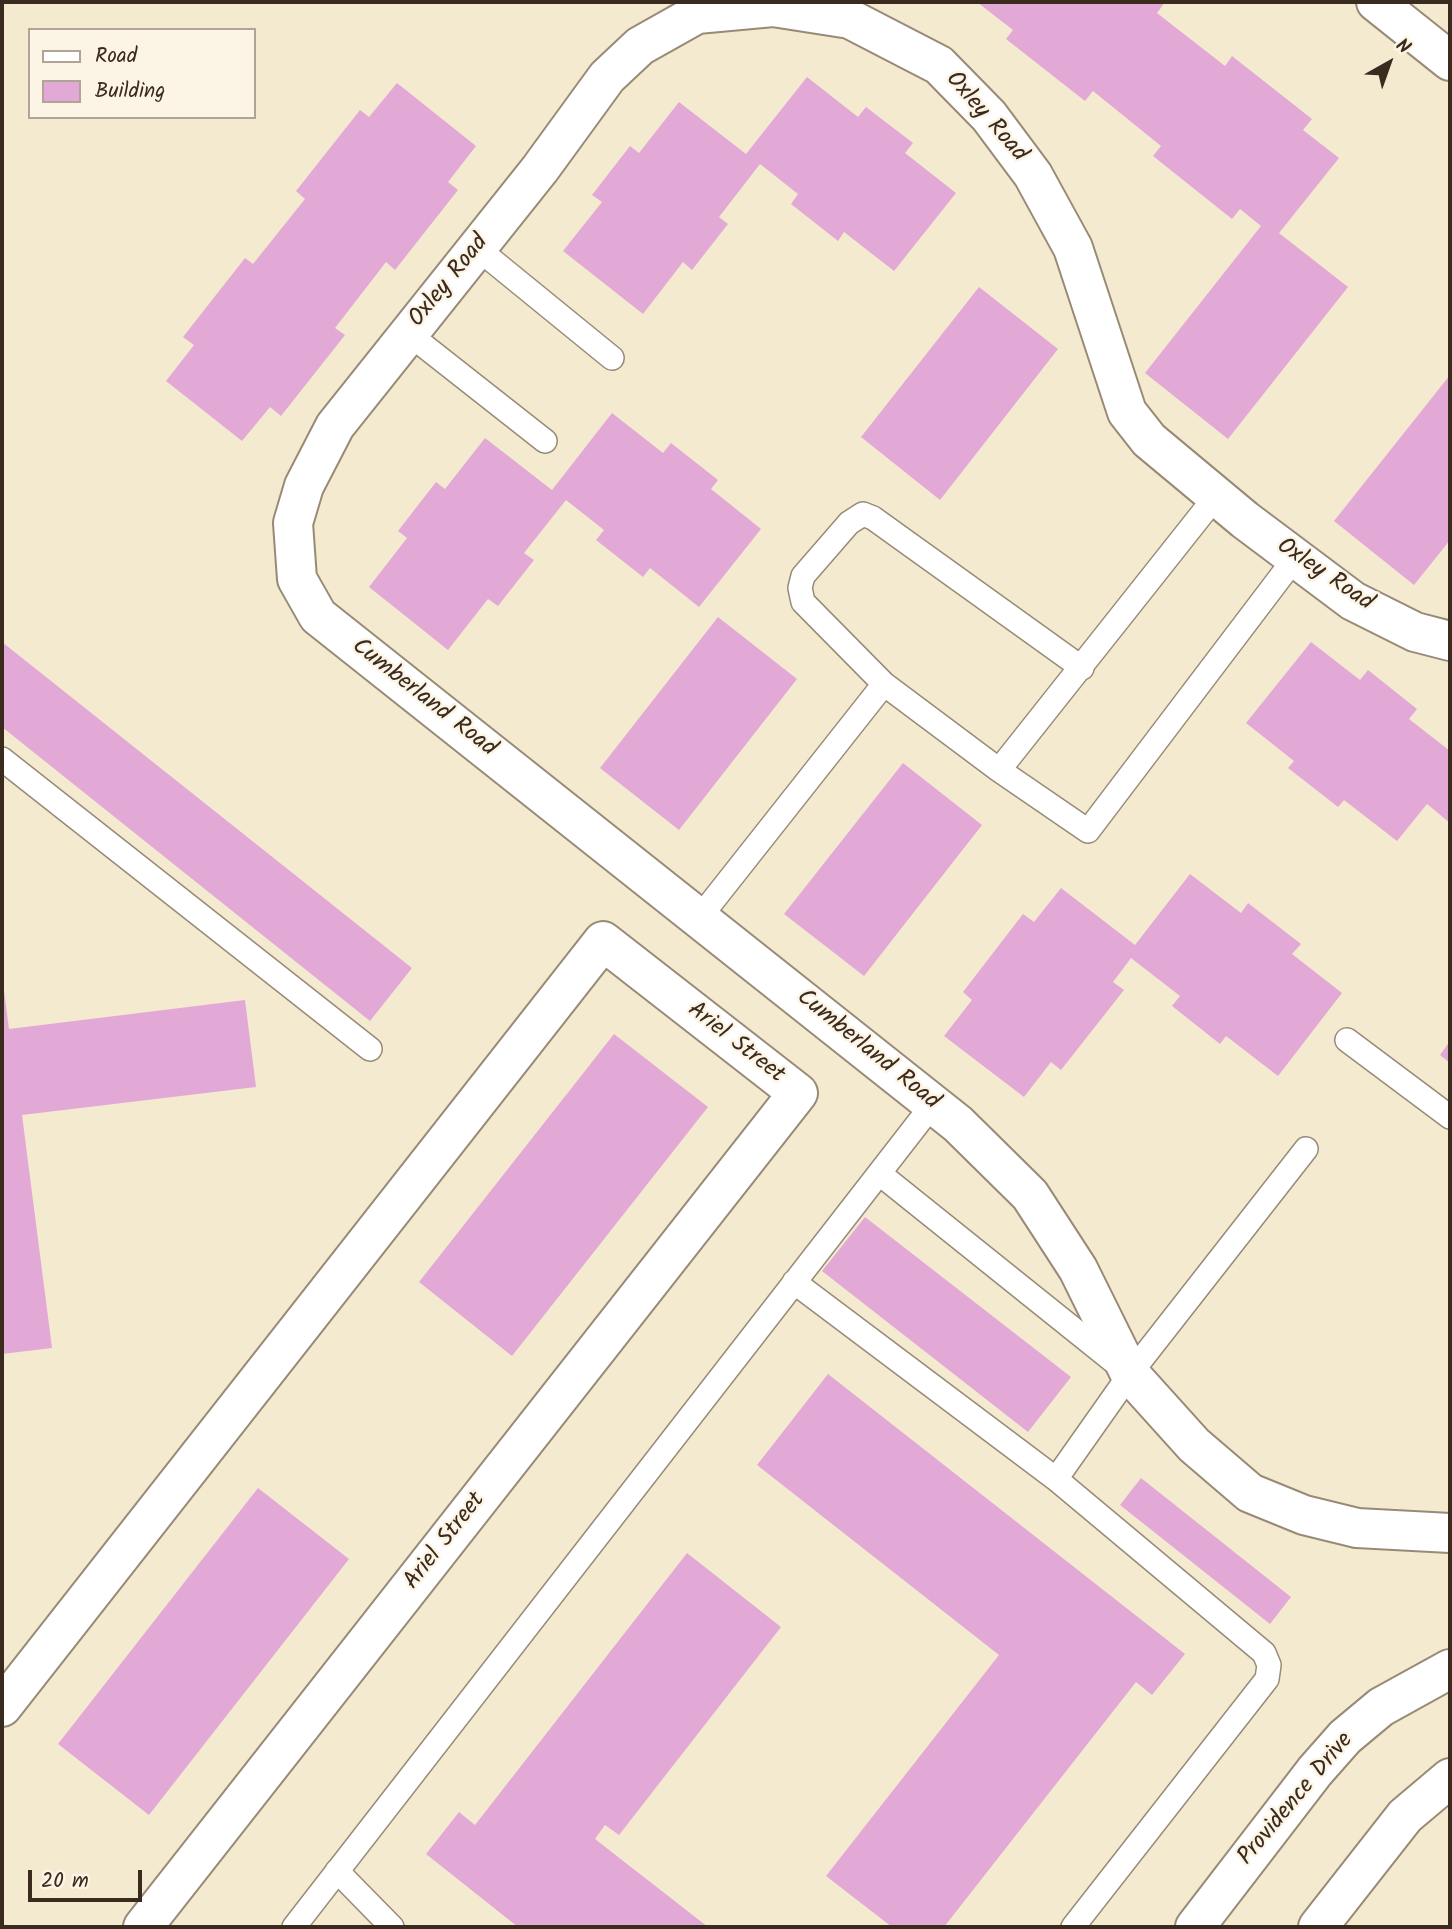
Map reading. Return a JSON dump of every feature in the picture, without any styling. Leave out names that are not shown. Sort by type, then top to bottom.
[{"type":"street","points":[[1377,2],[1450,61]]},
{"type":"street","name":"Oxley Road","points":[[293,523],[304,486],[335,426],[477,248],[607,77],[640,46],[697,15],[772,7],[850,19],[939,65],[989,116],[1033,175],[1073,248],[1127,412],[1149,440],[1295,558],[1353,601],[1415,632],[1450,641]]},
{"type":"street","name":"Cumberland Road","points":[[293,523],[297,579],[318,616],[958,1124],[1030,1195],[1078,1269],[1130,1374],[1194,1445],[1250,1493],[1304,1515],[1357,1528],[1450,1533]]},
{"type":"street","name":"Ariel Street","points":[[2,1707],[603,941],[798,1093],[143,1927]]},
{"type":"street","name":"Providence Drive","points":[[1195,1927],[1315,1771],[1345,1737],[1381,1707],[1450,1669]]},
{"type":"street","points":[[1318,1927],[1405,1816],[1450,1778]]},
{"type":"lane","points":[[477,248],[612,358]]},
{"type":"lane","points":[[409,334],[545,441]]},
{"type":"lane","points":[[999,770],[1083,668],[1217,495]]},
{"type":"lane","points":[[1083,668],[873,518],[863,514],[849,523],[803,576],[800,588],[803,601],[884,684],[999,770],[1088,831],[1295,558]]},
{"type":"lane","points":[[700,917],[884,684]]},
{"type":"lane","points":[[2,759],[370,1049]]},
{"type":"lane","points":[[1348,1040],[1450,1117]]},
{"type":"lane","points":[[294,1927],[933,1104]]},
{"type":"lane","points":[[1056,1479],[1130,1374],[1306,1149]]},
{"type":"lane","points":[[880,1174],[1130,1374]]},
{"type":"lane","points":[[794,1282],[1056,1479],[1264,1653],[1269,1665],[1267,1679],[1073,1927]]},
{"type":"lane","points":[[337,1871],[392,1927]]},
{"type":"building","points":[[977,2],[1165,2],[1157,13],[1225,66],[1232,56],[1312,119],[1303,130],[1339,158],[1279,233],[1348,287],[1228,439],[1145,373],[1261,226],[1240,209],[1232,219],[1153,156],[1161,146],[1093,91],[1085,101],[1006,39],[1013,30]]},
{"type":"building","points":[[807,77],[858,117],[866,107],[913,143],[905,153],[956,193],[894,271],[844,232],[838,241],[791,204],[798,194],[760,164],[719,217],[728,224],[692,270],[683,262],[643,314],[563,251],[602,202],[592,195],[630,146],[639,153],[679,102],[746,154]]},
{"type":"building","points":[[397,83],[476,146],[448,182],[458,190],[395,270],[386,262],[335,328],[345,335],[281,416],[270,407],[242,441],[166,381],[194,345],[183,337],[245,258],[253,264],[305,199],[296,191],[360,110],[369,117]]},
{"type":"building","points":[[979,287],[1058,349],[940,500],[861,437]]},
{"type":"building","points":[[1450,375],[1450,540],[1414,585],[1334,521]]},
{"type":"building","points":[[612,413],[663,453],[671,443],[718,480],[711,489],[761,529],[699,607],[650,568],[643,577],[596,540],[604,530],[566,500],[524,553],[534,560],[498,606],[488,599],[448,650],[369,587],[407,538],[398,531],[436,482],[445,489],[485,438],[552,490]]},
{"type":"building","points":[[718,617],[797,679],[679,830],[600,768]]},
{"type":"building","points":[[2,642],[412,968],[370,1021],[2,727]]},
{"type":"building","points":[[1311,642],[1360,680],[1368,670],[1417,709],[1409,719],[1450,751],[1450,823],[1427,804],[1397,841],[1344,800],[1338,807],[1288,768],[1294,761],[1246,723]]},
{"type":"building","points":[[903,763],[982,825],[864,976],[784,914]]},
{"type":"building","points":[[1190,874],[1241,913],[1248,903],[1301,944],[1292,954],[1342,993],[1278,1076],[1226,1036],[1220,1044],[1172,1006],[1180,996],[1131,958],[1113,982],[1124,990],[1061,1070],[1051,1062],[1024,1097],[944,1036],[972,1000],[963,992],[1023,914],[1034,922],[1061,888],[1135,945]]},
{"type":"building","points":[[3,983],[9,1029],[245,1000],[256,1087],[22,1115],[52,1348],[2,1354]]},
{"type":"building","points":[[614,1034],[708,1107],[512,1356],[419,1282]]},
{"type":"building","points":[[1450,1041],[1450,1063],[1440,1055]]},
{"type":"building","points":[[865,1217],[1071,1377],[1028,1432],[822,1271]]},
{"type":"building","points":[[828,1374],[1185,1654],[1152,1695],[1136,1682],[944,1927],[892,1927],[826,1876],[999,1655],[757,1465]]},
{"type":"building","points":[[1141,1478],[1291,1597],[1270,1624],[1120,1505]]},
{"type":"building","points":[[258,1488],[349,1559],[149,1815],[58,1744]]},
{"type":"building","points":[[687,1553],[781,1627],[619,1835],[605,1825],[595,1839],[708,1927],[518,1927],[426,1854],[459,1812],[475,1825]]}]
